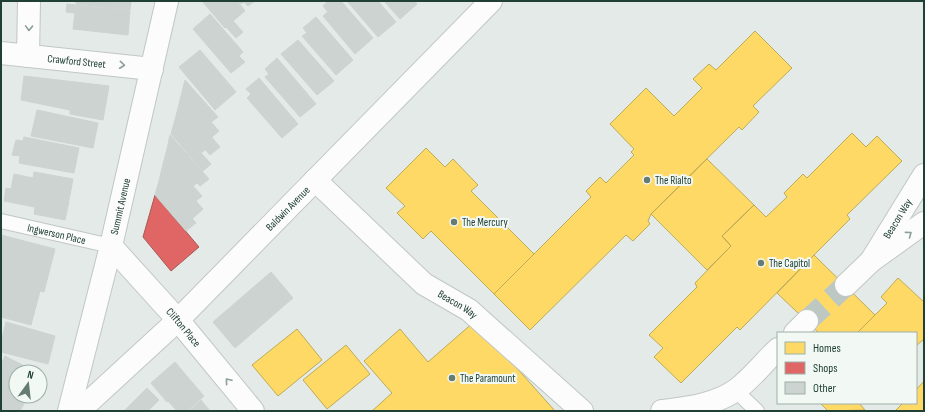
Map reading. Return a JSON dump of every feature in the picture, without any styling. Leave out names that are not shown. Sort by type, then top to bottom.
[{"type":"street","points":[[28,56],[29,1]]},
{"type":"street","name":"Summit Avenue","points":[[69,411],[111,246],[167,1]]},
{"type":"street","name":"Baldwin Avenue","points":[[79,411],[178,320],[491,1]]},
{"type":"street","name":"Crawford Street","points":[[1,53],[152,69]]},
{"type":"street","name":"Beacon Way","points":[[871,261],[924,175]]},
{"type":"street","name":"Beacon Way","points":[[315,180],[424,284],[470,310],[582,411]]},
{"type":"street","name":"Beacon Way","points":[[846,285],[871,261],[924,223]]},
{"type":"street","name":"Clifton Place","points":[[111,246],[178,320],[253,411]]},
{"type":"street","points":[[662,411],[688,408],[714,400],[735,390],[777,350]]},
{"type":"lane","name":"Ingwerson Place","points":[[1,221],[111,246]]},
{"type":"lane","points":[[735,390],[757,411]]},
{"type":"building: Homes","name":"The Rialto","points":[[755,31],[792,68],[753,106],[759,112],[742,130],[739,127],[651,214],[648,221],[650,224],[633,241],[626,235],[530,330],[494,294],[591,197],[586,191],[600,177],[606,183],[634,155],[631,152],[634,149],[610,124],[646,88],[674,116],[702,88],[693,79],[709,64],[716,70]]},
{"type":"building: Homes","name":"The Capitol","points":[[852,133],[866,147],[877,136],[902,161],[847,215],[850,219],[740,330],[737,327],[681,383],[654,357],[663,348],[649,335],[697,287],[695,283],[731,246],[722,236],[754,205],[766,217],[787,197],[784,193],[803,174],[807,178]]},
{"type":"building: Homes","name":"The Mercury","points":[[426,148],[445,167],[453,159],[478,185],[471,191],[534,254],[494,294],[431,231],[423,239],[397,213],[405,206],[386,188]]},
{"type":"building: Homes","points":[[707,159],[754,205],[722,236],[731,246],[707,270],[651,214]]},
{"type":"building: Homes","points":[[814,255],[875,315],[858,332],[818,332],[777,293]]},
{"type":"building: Homes","points":[[898,278],[924,302],[924,339],[917,345],[917,332],[858,332],[887,303],[881,297]]},
{"type":"building: Homes","name":"The Paramount","points":[[475,321],[555,411],[372,411],[392,393],[364,361],[400,329],[428,362]]},
{"type":"building: Homes","points":[[297,329],[322,360],[278,396],[252,365]]},
{"type":"building: Homes","points":[[346,345],[370,374],[327,409],[303,380]]},
{"type":"building: Homes","points":[[924,381],[924,411],[895,411],[902,404],[917,404],[917,389]]},
{"type":"building: Homes","points":[[821,404],[860,404],[865,410],[828,411]]},
{"type":"building: Shops","points":[[155,195],[199,247],[171,271],[143,237]]},
{"type":"building: Other","points":[[76,1],[131,1],[130,10],[76,4]]},
{"type":"building: Other","points":[[202,1],[237,1],[245,11],[233,21],[243,32],[236,38],[226,27],[225,28]]},
{"type":"building: Other","points":[[238,1],[255,1],[248,6],[244,2],[241,4]]},
{"type":"building: Other","points":[[328,1],[335,1],[337,3],[341,1],[373,38],[355,54],[323,16],[328,12],[323,6]]},
{"type":"building: Other","points":[[347,1],[378,1],[396,22],[378,37]]},
{"type":"building: Other","points":[[384,1],[415,1],[417,4],[400,19]]},
{"type":"building: Other","points":[[67,4],[130,11],[128,35],[73,29],[75,13],[66,12]]},
{"type":"building: Other","points":[[210,14],[243,52],[239,56],[245,62],[231,73],[193,29]]},
{"type":"building: Other","points":[[316,17],[353,60],[336,75],[302,36],[307,33],[303,28]]},
{"type":"building: Other","points":[[298,40],[334,81],[317,95],[281,54]]},
{"type":"building: Other","points":[[200,50],[236,92],[215,110],[179,67]]},
{"type":"building: Other","points":[[277,58],[316,104],[300,117],[265,77],[269,74],[265,69]]},
{"type":"building: Other","points":[[24,76],[109,86],[103,120],[70,114],[70,110],[21,100]]},
{"type":"building: Other","points":[[259,78],[298,124],[282,138],[247,98],[251,94],[246,89]]},
{"type":"building: Other","points":[[185,80],[218,117],[211,122],[219,131],[212,137],[180,100]]},
{"type":"building: Other","points":[[180,100],[220,147],[210,155],[176,116]]},
{"type":"building: Other","points":[[37,110],[98,123],[93,148],[31,136]]},
{"type":"building: Other","points":[[176,116],[205,150],[201,153],[211,164],[203,171],[171,134]]},
{"type":"building: Other","points":[[170,135],[209,179],[200,186],[167,149]]},
{"type":"building: Other","points":[[24,137],[79,148],[74,173],[19,163],[20,156],[12,155],[16,140],[23,141]]},
{"type":"building: Other","points":[[167,149],[197,183],[193,186],[202,196],[196,201],[163,164]]},
{"type":"building: Other","points":[[163,164],[203,209],[192,219],[159,181]]},
{"type":"building: Other","points":[[34,172],[73,179],[69,200],[11,189],[14,174],[33,178]]},
{"type":"building: Other","points":[[159,181],[196,223],[186,231],[155,195]]},
{"type":"building: Other","points":[[6,188],[69,201],[65,220],[34,214],[35,207],[4,201]]},
{"type":"building: Other","points":[[1,235],[55,249],[44,292],[40,291],[31,325],[1,317]]},
{"type":"building: Other","points":[[271,272],[293,298],[235,348],[213,322]]},
{"type":"building: Other","points":[[6,322],[55,336],[48,364],[1,352],[1,342]]},
{"type":"building: Other","points":[[5,356],[20,364],[8,364],[8,404],[24,404],[20,411],[1,411],[1,364]]},
{"type":"building: Other","points":[[175,362],[191,381],[167,402],[151,383]]},
{"type":"building: Other","points":[[191,381],[204,396],[187,411],[177,411],[168,401]]},
{"type":"building: Other","points":[[147,388],[159,400],[148,411],[124,411]]},
{"type":"building: Other","points":[[201,400],[210,411],[189,411]]},
{"type":"tunnel","points":[[807,321],[846,285]]},
{"type":"place","name":"The Rialto","points":[[647,180]]},
{"type":"place","name":"The Mercury","points":[[454,222]]},
{"type":"place","name":"The Capitol","points":[[761,263]]},
{"type":"place","name":"The Paramount","points":[[452,378]]}]
